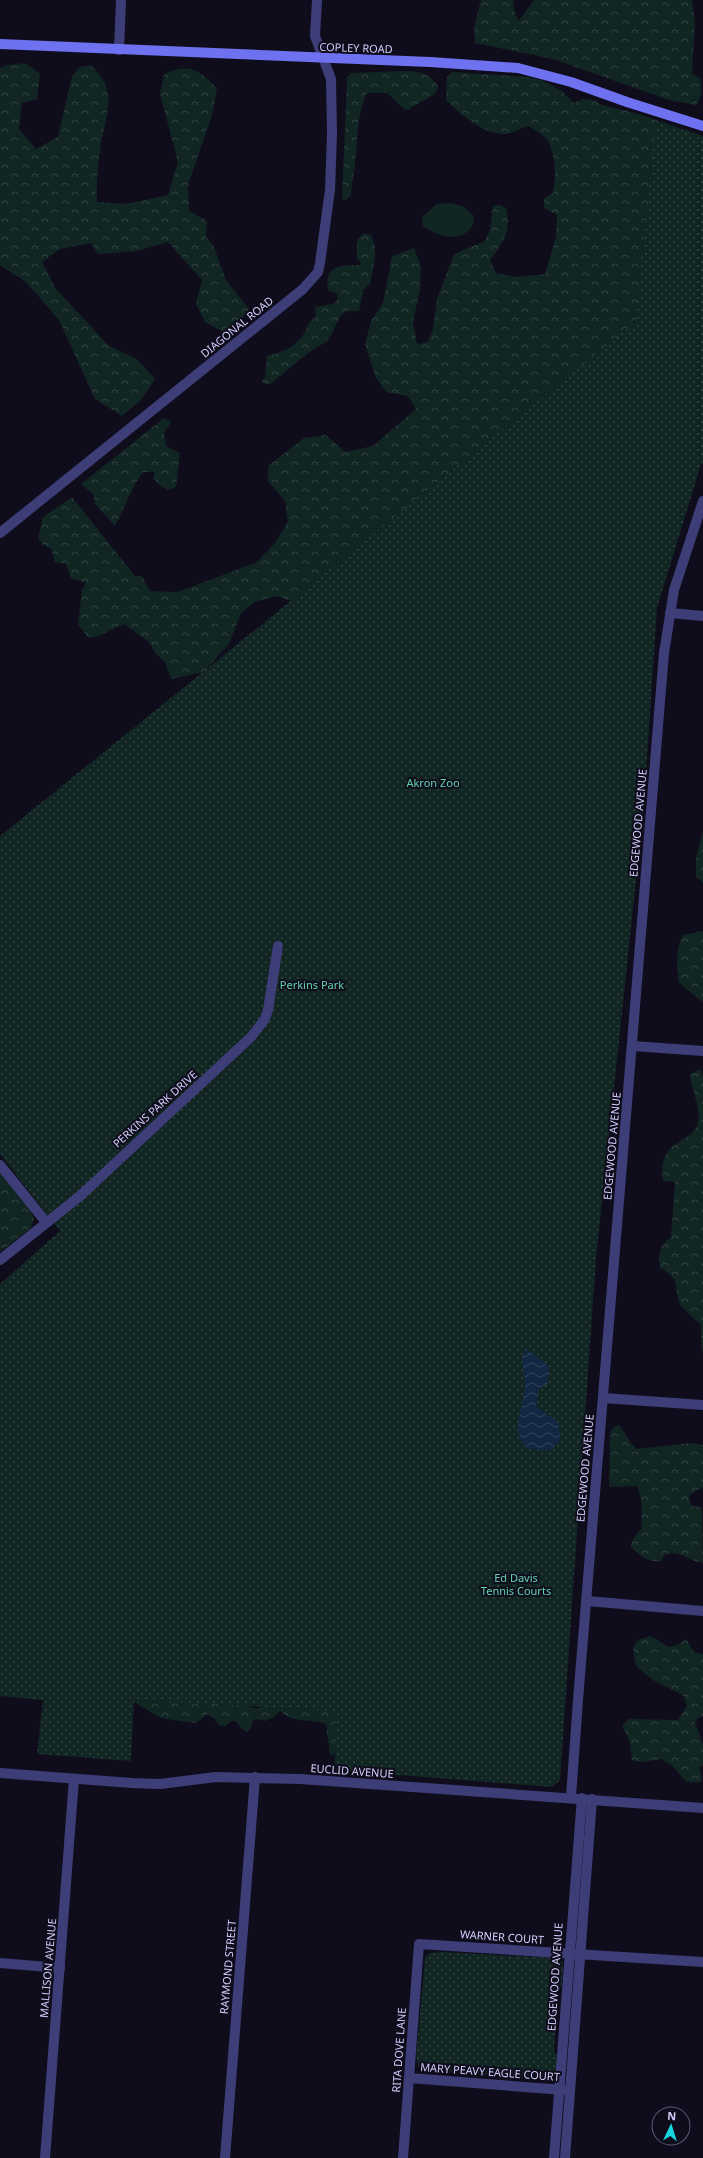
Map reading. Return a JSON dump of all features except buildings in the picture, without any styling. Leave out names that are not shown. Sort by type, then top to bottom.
[{"type":"main road","name":"COPLEY ROAD","points":[[0,44],[518,68],[558,78],[703,126]]},
{"type":"street","points":[[119,50],[121,0]]},
{"type":"street","name":"DIAGONAL ROAD","points":[[0,534],[303,290],[318,272],[326,226],[332,134],[331,80],[316,36],[317,0]]},
{"type":"street","name":"EDGEWOOD AVENUE","points":[[571,1797],[664,653],[674,590],[703,501]]},
{"type":"street","points":[[670,613],[703,616]]},
{"type":"street","name":"PERKINS PARK DRIVE","points":[[0,1260],[80,1196],[251,1037],[265,1019],[268,1010],[278,946]]},
{"type":"street","points":[[633,1046],[703,1051]]},
{"type":"street","points":[[0,1165],[46,1222]]},
{"type":"street","points":[[603,1398],[703,1405]]},
{"type":"street","points":[[587,1601],[703,1611]]},
{"type":"street","name":"EUCLID AVENUE","points":[[0,1772],[74,1779],[160,1784],[216,1777],[255,1777],[587,1798],[703,1808]]},
{"type":"street","name":"RAYMOND STREET","points":[[225,2158],[255,1777]]},
{"type":"street","name":"MALLISON AVENUE","points":[[45,2158],[74,1779]]},
{"type":"street","points":[[565,2158],[581,1955],[587,1798]]},
{"type":"street","name":"EDGEWOOD AVENUE","points":[[554,2158],[569,1954],[587,1798]]},
{"type":"street","name":"WARNER COURT","points":[[419,1944],[703,1962]]},
{"type":"street","name":"RITA DOVE LANE","points":[[403,2158],[419,1944]]},
{"type":"street","points":[[0,1964],[60,1968]]},
{"type":"street","name":"MARY PEAVY EAGLE COURT","points":[[409,2078],[570,2090]]},
{"type":"green space","points":[[481,0],[513,0],[514,10],[519,21],[534,0],[692,0],[695,20],[692,74],[700,78],[702,89],[700,98],[696,105],[669,100],[553,59],[475,43],[474,27]]},
{"type":"green space","points":[[25,63],[40,74],[37,99],[22,103],[19,129],[36,149],[58,137],[72,76],[80,67],[91,65],[106,85],[108,106],[100,150],[97,202],[126,204],[168,195],[178,162],[160,94],[164,75],[180,69],[193,70],[217,88],[213,112],[188,185],[189,211],[207,221],[206,237],[214,247],[226,280],[249,309],[236,327],[227,334],[205,322],[196,304],[202,280],[168,242],[137,251],[98,254],[91,243],[60,249],[42,262],[56,289],[109,346],[137,359],[155,379],[141,400],[122,416],[95,399],[59,320],[26,282],[0,265],[0,68],[7,65]]},
{"type":"green space","points":[[408,71],[422,73],[429,76],[438,86],[436,91],[430,97],[409,110],[404,109],[387,93],[367,93],[359,119],[351,196],[346,200],[342,199],[347,78],[351,73]]},
{"type":"green space","points":[[452,72],[528,77],[542,80],[563,92],[574,103],[582,99],[593,100],[602,105],[635,113],[703,136],[703,464],[684,467],[330,577],[291,601],[277,596],[255,602],[241,613],[229,644],[203,672],[171,679],[165,662],[156,654],[149,642],[124,624],[89,638],[78,625],[82,590],[86,583],[71,578],[66,564],[55,562],[51,548],[43,545],[38,538],[43,517],[72,497],[135,576],[142,576],[150,591],[178,592],[257,562],[275,543],[288,522],[285,501],[268,481],[268,466],[304,438],[326,435],[345,452],[373,446],[416,409],[408,396],[386,392],[375,376],[365,344],[371,321],[383,303],[392,256],[414,248],[421,266],[420,289],[413,322],[417,344],[428,342],[433,329],[437,299],[454,254],[485,241],[490,230],[493,206],[500,205],[506,208],[508,216],[505,236],[499,248],[490,260],[496,273],[517,277],[545,274],[556,237],[557,215],[544,208],[544,198],[553,193],[555,180],[555,166],[551,147],[547,139],[528,126],[510,133],[497,133],[480,127],[457,111],[446,100],[447,77]]},
{"type":"green space","name":"Akron Zoo","points":[[656,123],[703,139],[703,458],[657,608],[644,804],[596,1258],[560,1780],[552,1787],[334,1770],[338,1711],[134,1699],[131,1761],[37,1754],[43,1700],[0,1696],[0,1284],[60,1231],[0,1154],[0,836],[636,322]]},
{"type":"green space","points":[[452,203],[464,207],[474,216],[471,228],[468,232],[452,237],[438,234],[423,227],[422,217],[437,204]]},
{"type":"green space","points":[[363,233],[371,235],[375,246],[375,259],[370,284],[363,290],[359,311],[347,311],[341,315],[328,341],[312,350],[270,384],[264,384],[262,381],[265,377],[267,356],[287,349],[300,339],[309,323],[316,317],[315,307],[333,304],[337,300],[338,294],[329,291],[327,285],[330,273],[342,266],[361,265],[360,261],[357,260],[357,240]]},
{"type":"green space","points":[[164,418],[171,422],[164,433],[166,446],[180,453],[176,487],[168,490],[161,486],[153,478],[155,472],[143,472],[134,486],[115,526],[95,504],[93,494],[81,484]]},
{"type":"green space","points":[[703,832],[703,883],[696,876],[696,857]]},
{"type":"green space","points":[[703,931],[703,1002],[679,983],[677,958],[680,941],[683,935]]},
{"type":"green space","points":[[700,1069],[703,1076],[703,1353],[701,1345],[701,1325],[680,1304],[674,1279],[671,1275],[660,1268],[659,1259],[662,1247],[671,1237],[675,1182],[663,1181],[665,1156],[677,1143],[690,1135],[698,1122],[699,1115],[697,1103],[690,1074]]},
{"type":"green space","points":[[0,1169],[27,1204],[34,1218],[31,1228],[0,1252]]},
{"type":"green space","points":[[619,1425],[637,1449],[691,1443],[703,1445],[703,1488],[697,1490],[689,1496],[691,1506],[702,1507],[703,1563],[671,1553],[665,1554],[661,1561],[652,1561],[640,1555],[630,1546],[637,1533],[641,1530],[642,1507],[639,1491],[637,1486],[609,1487],[610,1434],[613,1427]]},
{"type":"green space","points":[[650,1636],[669,1647],[680,1644],[686,1639],[694,1652],[703,1654],[703,1716],[698,1718],[695,1722],[703,1744],[703,1765],[699,1768],[702,1776],[701,1782],[688,1782],[672,1766],[662,1759],[641,1762],[632,1760],[630,1742],[622,1725],[629,1719],[678,1720],[687,1706],[683,1695],[653,1680],[636,1666],[633,1648],[638,1640]]},
{"type":"green space","points":[[336,1659],[340,1725],[335,1753],[330,1756],[326,1724],[291,1718],[280,1711],[274,1717],[265,1721],[256,1719],[253,1720],[251,1728],[247,1732],[241,1728],[236,1721],[231,1721],[226,1726],[220,1726],[215,1719],[207,1714],[199,1721],[194,1723],[161,1718],[134,1702],[134,1698],[239,1703],[257,1709]]},
{"type":"green space","points":[[441,1952],[555,1958],[563,1963],[562,1985],[557,1993],[554,2052],[557,2055],[557,2066],[555,2073],[551,2078],[547,2080],[427,2070],[418,2066],[416,2057],[425,1958],[429,1953]]},
{"type":"water","points":[[527,1349],[550,1367],[547,1384],[539,1388],[536,1406],[559,1423],[560,1441],[551,1450],[541,1451],[525,1447],[519,1432],[518,1424],[525,1384],[522,1356]]},
{"type":"park label","name":"Perkins Park","points":[[312,985]]},
{"type":"park label","name":"Ed Davis Tennis Courts","points":[[516,1584]]}]
